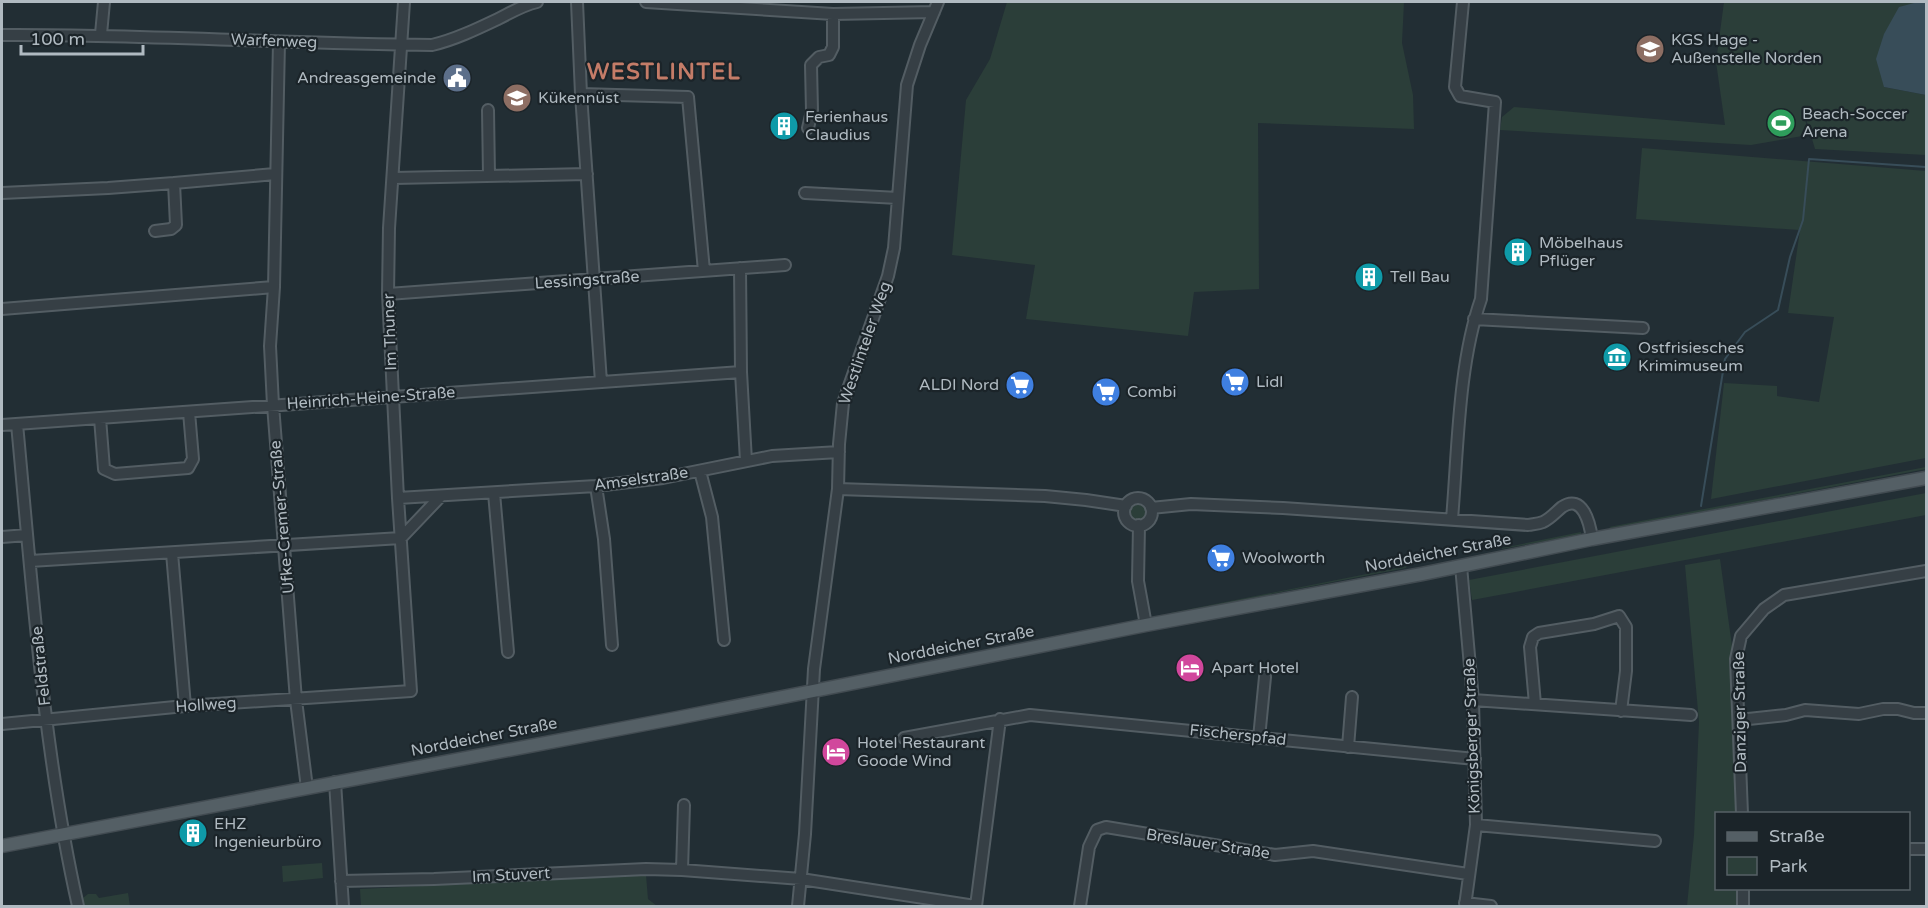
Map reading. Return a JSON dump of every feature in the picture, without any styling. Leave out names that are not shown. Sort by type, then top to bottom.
[{"type":"main road","name":"Norddeicher Straße","points":[[2,846],[1592,539],[1926,478]]},
{"type":"street","points":[[101,34],[104,2]]},
{"type":"street","name":"Im Thuner","points":[[404,2],[389,228],[388,294],[398,498],[411,691]]},
{"type":"street","name":"Warfenweg","points":[[2,35],[101,34],[279,42],[432,45],[500,18],[525,4],[537,2]]},
{"type":"street","points":[[577,2],[581,94],[601,382]]},
{"type":"street","points":[[646,2],[811,7],[833,14],[936,7]]},
{"type":"street","points":[[1452,519],[1466,364],[1474,319],[1481,299],[1495,102],[1460,96],[1455,87],[1463,2]]},
{"type":"street","name":"Westlinteler Weg","points":[[798,906],[813,690],[838,489],[843,403],[888,276],[894,248],[907,85],[936,7]]},
{"type":"street","points":[[808,128],[812,111],[811,65],[819,57],[829,55],[833,46],[833,14]]},
{"type":"street","name":"Ufke-Cremer-Straße","points":[[279,42],[274,288],[270,346],[296,700],[307,788]]},
{"type":"street","points":[[581,94],[688,97],[704,271]]},
{"type":"street","points":[[489,110],[489,176]]},
{"type":"street","points":[[2,193],[108,188],[275,174]]},
{"type":"street","points":[[394,178],[587,174]]},
{"type":"street","points":[[155,231],[171,229],[176,225],[174,183]]},
{"type":"street","points":[[805,193],[898,198]]},
{"type":"street","name":"Lessingstraße","points":[[388,294],[785,265]]},
{"type":"street","points":[[740,268],[741,372],[746,461]]},
{"type":"street","points":[[2,309],[274,288]]},
{"type":"street","points":[[1474,319],[1643,328]]},
{"type":"street","name":"Heinrich-Heine-Straße","points":[[2,425],[741,372]]},
{"type":"street","points":[[100,418],[104,469],[115,474],[188,468],[193,459],[189,412]]},
{"type":"street","name":"Feldstraße","points":[[17,424],[47,720],[63,834],[78,906]]},
{"type":"street","name":"Amselstraße","points":[[398,498],[596,486],[700,471],[772,456],[839,452]]},
{"type":"street","points":[[700,471],[712,517],[724,640]]},
{"type":"street","points":[[596,486],[604,539],[612,645]]},
{"type":"street","points":[[838,489],[1060,497],[1126,506]]},
{"type":"street","points":[[494,493],[508,652]]},
{"type":"street","points":[[30,561],[401,538],[441,496]]},
{"type":"street","points":[[1139,498],[1147,501],[1152,508],[1149,520],[1139,525],[1130,523],[1124,512],[1132,499],[1139,498]]},
{"type":"street","points":[[1152,508],[1207,505],[1368,513],[1528,525],[1542,523],[1569,504],[1576,504],[1587,516],[1592,539]]},
{"type":"street","points":[[1139,525],[1138,581],[1146,625]]},
{"type":"street","points":[[2,537],[27,535]]},
{"type":"street","points":[[172,552],[185,706]]},
{"type":"street","name":"Königsberger Straße","points":[[1461,566],[1473,700],[1476,825],[1465,905]]},
{"type":"street","name":"Danziger Straße","points":[[1742,812],[1736,659],[1741,636],[1773,601],[1792,593],[1926,571]]},
{"type":"street","points":[[1534,704],[1530,647],[1533,638],[1539,633],[1594,624],[1619,616],[1626,627],[1626,671],[1621,711]]},
{"type":"street","points":[[1259,738],[1265,677]]},
{"type":"street","name":"Hollweg","points":[[2,724],[185,706],[411,691]]},
{"type":"street","points":[[1348,747],[1352,697]]},
{"type":"street","points":[[1473,700],[1691,715]]},
{"type":"street","points":[[1739,720],[1786,715],[1805,710],[1859,714],[1883,709],[1898,709],[1926,713]]},
{"type":"street","name":"Fischerspfad","points":[[904,738],[1030,715],[1475,759]]},
{"type":"street","points":[[975,906],[1000,719]]},
{"type":"street","points":[[335,782],[343,906]]},
{"type":"street","points":[[682,870],[684,805]]},
{"type":"street","points":[[1476,825],[1655,841]]},
{"type":"street","name":"Breslauer Straße","points":[[1080,906],[1089,848],[1097,830],[1106,827],[1275,855],[1313,851],[1468,873]]},
{"type":"street","points":[[1910,849],[1926,849]]},
{"type":"street","name":"Im Stuvert","points":[[341,881],[446,879],[646,869],[682,870],[801,879],[975,906]]},
{"type":"street","points":[[1743,890],[1743,906]]},
{"type":"street","points":[[1465,905],[1491,906]]},
{"type":"green space","points":[[1007,2],[1404,2],[1402,43],[1413,95],[1414,129],[1258,123],[1259,289],[1194,292],[1188,336],[1026,319],[1035,265],[952,255],[966,100],[990,59]]},
{"type":"green space","points":[[1724,2],[1918,2],[1884,87],[1926,95],[1926,155],[1815,149],[1804,112],[1808,135],[1751,145],[1500,130],[1502,117],[1514,107],[1725,125],[1716,62]]},
{"type":"green space","points":[[1642,148],[1926,171],[1926,458],[1711,499],[1724,383],[1777,386],[1777,396],[1819,402],[1834,317],[1788,313],[1800,230],[1636,219]]},
{"type":"green space","points":[[1926,467],[1926,469],[1612,529],[1609,527]]},
{"type":"green space","points":[[1926,493],[1926,515],[1472,600],[1469,580]]},
{"type":"green space","points":[[1138,504],[1144,506],[1146,512],[1144,518],[1138,520],[1132,518],[1130,512],[1132,506]]},
{"type":"green space","points":[[1581,532],[1581,535],[1502,549],[1502,548]]},
{"type":"green space","points":[[1720,559],[1732,646],[1738,812],[1715,812],[1715,890],[1738,890],[1738,906],[1687,906],[1694,835],[1699,722],[1685,565]]},
{"type":"green space","points":[[1407,566],[1271,594],[1266,598],[1172,615],[1170,613]]},
{"type":"green space","points":[[322,863],[323,878],[283,882],[282,866]]},
{"type":"green space","points":[[646,875],[648,899],[657,906],[361,906],[360,889]]},
{"type":"green space","points":[[128,893],[130,906],[85,906],[83,898],[88,894],[96,894],[99,898]]},
{"type":"water","points":[[1926,2],[1926,95],[1884,87],[1876,59],[1884,34],[1899,7]]},
{"type":"waterway","points":[[1701,506],[1725,359],[1745,332],[1778,310],[1790,257],[1803,220],[1809,159],[1926,167]]},
{"type":"place","name":"KGS Hage - Außenstelle Norden","points":[[1650,49]]},
{"type":"place","name":"Andreasgemeinde","points":[[457,78]]},
{"type":"place","name":"Kükennüst","points":[[517,98]]},
{"type":"place","name":"Beach-Soccer Arena","points":[[1781,123]]},
{"type":"place","name":"Ferienhaus Claudius","points":[[784,126]]},
{"type":"place","name":"Möbelhaus Pflüger","points":[[1518,252]]},
{"type":"place","name":"Tell Bau","points":[[1369,277]]},
{"type":"place","name":"Ostfrisiesches Krimimuseum","points":[[1617,357]]},
{"type":"place","name":"Lidl","points":[[1235,382]]},
{"type":"place","name":"ALDI Nord","points":[[1020,385]]},
{"type":"place","name":"Combi","points":[[1106,392]]},
{"type":"place","name":"Woolworth","points":[[1221,558]]},
{"type":"place","name":"Apart Hotel","points":[[1190,668]]},
{"type":"place","name":"Hotel Restaurant Goode Wind","points":[[836,752]]},
{"type":"place","name":"EHZ Ingenieurbüro","points":[[193,833]]},
{"type":"district","name":"WESTLINTEL","points":[[664,72]]}]
